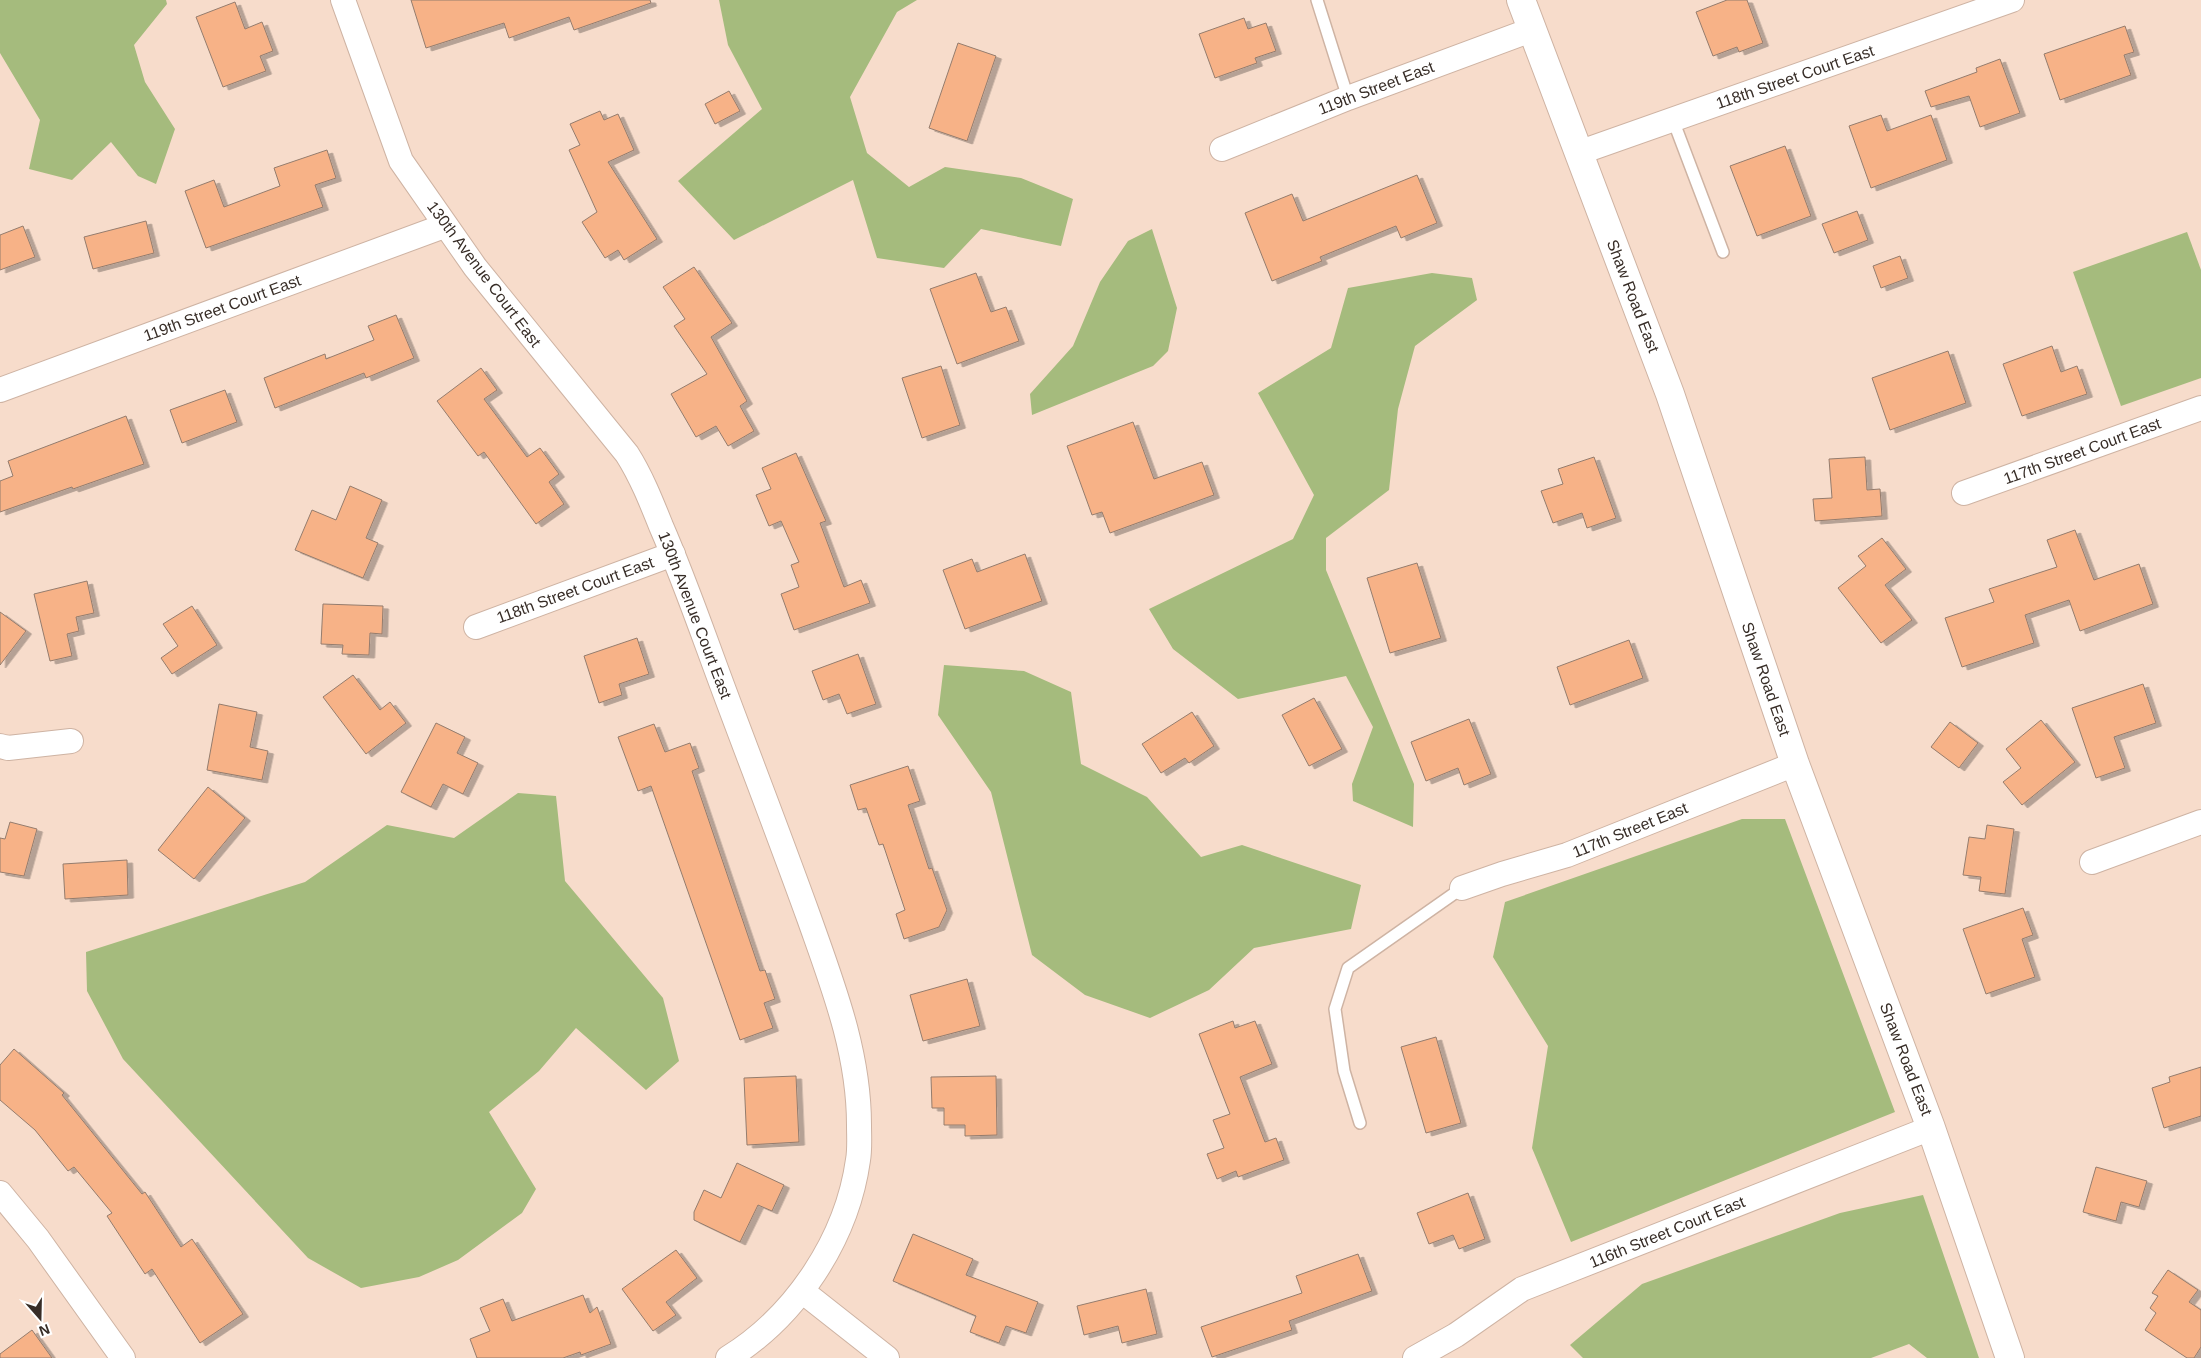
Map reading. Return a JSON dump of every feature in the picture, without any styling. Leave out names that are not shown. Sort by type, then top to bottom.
[{"type":"main road","name":"Shaw Road East","points":[[1521,0],[1670,394],[1795,764],[1932,1128],[2010,1358]]},
{"type":"street","name":"130th Avenue Court East","points":[[343,0],[401,161],[444,226],[475,267],[627,454],[638,472],[673,554],[828,972],[850,1044],[855,1069],[859,1105],[859,1159],[842,1222],[826,1254],[802,1291]]},
{"type":"street","name":"118th Street Court East","points":[[1578,153],[2012,0]]},
{"type":"street","name":"119th Street East","points":[[1222,149],[1348,98],[1531,30]]},
{"type":"street","name":"119th Street Court East","points":[[0,390],[444,226]]},
{"type":"street","name":"117th Street Court East","points":[[1964,493],[2201,408]]},
{"type":"street","name":"118th Street Court East","points":[[476,627],[673,554]]},
{"type":"street","points":[[0,746],[8,748],[71,741]]},
{"type":"street","name":"117th Street East","points":[[1462,888],[1567,855],[1795,764]]},
{"type":"street","points":[[2092,862],[2201,822]]},
{"type":"street","name":"116th Street Court East","points":[[1415,1358],[1456,1335],[1522,1289],[1932,1128]]},
{"type":"street","points":[[0,1193],[38,1239],[123,1358]]},
{"type":"street","points":[[728,1358],[770,1326],[802,1291],[887,1358]]},
{"type":"lane","points":[[1317,0],[1348,98]]},
{"type":"lane","points":[[1673,120],[1723,252]]},
{"type":"lane","points":[[1360,1123],[1344,1071],[1335,1009],[1348,968],[1462,888]]},
{"type":"green space","points":[[0,0],[166,0],[167,4],[134,45],[145,82],[175,129],[156,184],[138,176],[111,142],[72,180],[29,169],[40,120],[0,53]]},
{"type":"green space","points":[[719,0],[917,0],[897,12],[850,97],[867,153],[909,187],[945,167],[1021,178],[1073,199],[1061,246],[981,229],[944,268],[877,258],[853,180],[734,240],[678,181],[762,109],[728,45]]},
{"type":"green space","points":[[1152,229],[1177,308],[1168,351],[1153,366],[1032,415],[1030,394],[1073,346],[1100,282],[1128,241]]},
{"type":"green space","points":[[2187,232],[2201,270],[2201,378],[2121,406],[2073,272]]},
{"type":"green space","points":[[1432,273],[1472,278],[1477,300],[1415,346],[1398,409],[1389,490],[1326,538],[1326,570],[1414,784],[1413,827],[1353,801],[1352,784],[1373,727],[1346,676],[1238,699],[1173,649],[1149,609],[1293,539],[1314,495],[1258,393],[1331,348],[1348,288]]},
{"type":"green space","points":[[944,665],[1024,671],[1071,692],[1081,764],[1147,797],[1201,857],[1242,845],[1361,885],[1351,929],[1254,948],[1209,990],[1150,1018],[1085,995],[1032,955],[991,792],[938,715]]},
{"type":"green space","points":[[518,793],[556,796],[565,881],[663,998],[679,1061],[646,1090],[576,1028],[539,1071],[489,1112],[536,1189],[522,1213],[458,1260],[419,1277],[361,1288],[308,1258],[123,1059],[87,991],[86,952],[305,882],[387,825],[454,838]]},
{"type":"green space","points":[[1742,819],[1785,819],[1895,1112],[1571,1242],[1532,1148],[1548,1046],[1493,957],[1505,902]]},
{"type":"green space","points":[[1923,1195],[1979,1358],[1927,1358],[1909,1344],[1871,1358],[1583,1358],[1570,1345],[1642,1284],[1840,1213]]},
{"type":"building","points":[[411,0],[650,0],[651,3],[574,30],[569,17],[509,38],[504,23],[426,48]]},
{"type":"building","points":[[1727,0],[1747,0],[1763,43],[1739,52],[1737,47],[1713,56],[1696,12]]},
{"type":"building","points":[[235,2],[245,29],[262,22],[273,51],[260,56],[266,71],[223,87],[196,17]]},
{"type":"building","points":[[1244,18],[1248,29],[1266,23],[1276,51],[1255,58],[1257,63],[1215,78],[1199,34]]},
{"type":"building","points":[[2125,26],[2134,52],[2124,55],[2131,75],[2060,100],[2044,54]]},
{"type":"building","points":[[958,43],[996,56],[967,141],[929,128]]},
{"type":"building","points":[[2000,59],[2020,113],[1980,127],[1969,96],[1931,107],[1925,91],[1977,72],[1976,68]]},
{"type":"building","points":[[729,91],[740,111],[715,124],[705,104]]},
{"type":"building","points":[[600,111],[604,120],[618,114],[634,150],[608,162],[657,239],[624,260],[618,250],[605,258],[582,222],[597,212],[569,150],[580,145],[570,124]]},
{"type":"building","points":[[1881,115],[1887,131],[1931,115],[1947,160],[1871,188],[1849,126]]},
{"type":"building","points":[[1785,146],[1811,216],[1757,236],[1730,166]]},
{"type":"building","points":[[327,150],[336,178],[315,185],[323,207],[206,248],[185,191],[214,180],[224,207],[280,186],[274,168]]},
{"type":"building","points":[[1417,175],[1437,223],[1401,238],[1396,226],[1320,257],[1322,261],[1272,281],[1245,213],[1292,194],[1303,221]]},
{"type":"building","points":[[1857,211],[1868,240],[1834,253],[1822,224]]},
{"type":"building","points":[[146,221],[154,253],[93,269],[84,237]]},
{"type":"building","points":[[23,226],[35,257],[0,270],[0,235]]},
{"type":"building","points":[[1900,256],[1908,278],[1881,288],[1873,266]]},
{"type":"building","points":[[694,267],[732,323],[711,337],[747,401],[740,406],[754,431],[728,446],[716,426],[696,437],[671,394],[707,374],[674,326],[685,319],[663,287]]},
{"type":"building","points":[[976,273],[991,312],[1006,307],[1019,341],[957,364],[930,289]]},
{"type":"building","points":[[396,315],[414,358],[366,378],[364,373],[275,408],[264,378],[325,354],[326,359],[374,340],[368,326]]},
{"type":"building","points":[[2052,346],[2061,372],[2077,366],[2087,394],[2022,416],[2003,364]]},
{"type":"building","points":[[1948,351],[1966,403],[1890,430],[1872,378]]},
{"type":"building","points":[[941,366],[960,425],[922,438],[902,378]]},
{"type":"building","points":[[481,368],[497,390],[484,399],[527,457],[540,448],[559,474],[549,482],[564,504],[536,524],[484,452],[478,456],[437,401]]},
{"type":"building","points":[[225,390],[237,422],[182,443],[170,410]]},
{"type":"building","points":[[126,416],[144,464],[0,512],[0,481],[13,476],[8,461]]},
{"type":"building","points":[[1133,422],[1154,479],[1202,462],[1214,495],[1110,533],[1102,512],[1092,515],[1067,446]]},
{"type":"building","points":[[796,453],[826,521],[820,523],[844,587],[861,580],[870,603],[794,630],[781,594],[799,587],[791,565],[799,562],[781,521],[769,526],[756,495],[771,489],[762,468]]},
{"type":"building","points":[[1594,457],[1616,518],[1587,528],[1582,513],[1553,523],[1541,491],[1563,484],[1558,469]]},
{"type":"building","points":[[1865,457],[1867,490],[1880,489],[1882,516],[1815,521],[1813,499],[1832,498],[1829,459]]},
{"type":"building","points":[[350,486],[382,500],[366,538],[378,543],[363,578],[295,550],[312,510],[336,520]]},
{"type":"building","points":[[2075,530],[2094,580],[2139,564],[2153,604],[2080,631],[2069,600],[2025,615],[2034,643],[1962,667],[1945,618],[1994,602],[1989,589],[2057,567],[2047,540]]},
{"type":"building","points":[[1882,538],[1906,569],[1885,585],[1912,620],[1881,643],[1838,588],[1866,566],[1858,556]]},
{"type":"building","points":[[1025,554],[1042,601],[965,629],[943,570],[972,559],[977,572]]},
{"type":"building","points":[[1417,563],[1441,638],[1390,653],[1367,578]]},
{"type":"building","points":[[87,581],[94,613],[76,617],[79,631],[67,634],[72,656],[50,661],[34,594]]},
{"type":"building","points":[[323,604],[383,606],[382,634],[370,633],[369,655],[342,654],[343,645],[321,644]]},
{"type":"building","points":[[192,606],[217,645],[172,674],[161,658],[178,646],[163,624]]},
{"type":"building","points":[[0,612],[26,631],[0,665]]},
{"type":"building","points":[[637,638],[649,674],[619,684],[622,695],[599,703],[584,656]]},
{"type":"building","points":[[1629,640],[1643,678],[1570,705],[1557,667]]},
{"type":"building","points":[[858,654],[876,704],[847,714],[839,694],[823,700],[812,671]]},
{"type":"building","points":[[353,675],[380,710],[390,702],[406,723],[366,754],[323,697]]},
{"type":"building","points":[[2143,684],[2156,723],[2114,737],[2125,768],[2096,778],[2072,708]]},
{"type":"building","points":[[1314,698],[1342,749],[1309,766],[1282,715]]},
{"type":"building","points":[[219,704],[257,712],[250,747],[268,751],[262,780],[207,770]]},
{"type":"building","points":[[1192,712],[1214,746],[1189,763],[1185,758],[1161,773],[1142,744]]},
{"type":"building","points":[[1469,719],[1491,774],[1464,785],[1458,768],[1426,781],[1411,742]]},
{"type":"building","points":[[2041,720],[2075,762],[2022,805],[2003,782],[2021,768],[2006,749]]},
{"type":"building","points":[[1950,722],[1978,743],[1959,768],[1931,747]]},
{"type":"building","points":[[436,723],[465,737],[457,753],[478,763],[463,794],[443,784],[431,807],[401,792]]},
{"type":"building","points":[[654,724],[665,752],[690,743],[699,768],[692,771],[760,971],[765,970],[775,999],[764,1003],[773,1028],[740,1040],[651,786],[638,791],[618,737]]},
{"type":"building","points":[[908,766],[920,801],[908,805],[929,869],[932,868],[947,910],[939,927],[904,939],[896,914],[905,910],[883,844],[879,845],[866,808],[858,810],[850,785]]},
{"type":"building","points":[[208,787],[245,818],[194,879],[158,850]]},
{"type":"building","points":[[10,822],[37,829],[24,876],[0,872],[0,838],[5,839]]},
{"type":"building","points":[[1987,825],[2014,829],[2005,894],[1979,891],[1981,877],[1963,875],[1969,837],[1985,839]]},
{"type":"building","points":[[127,860],[128,895],[65,899],[63,864]]},
{"type":"building","points":[[2023,908],[2033,935],[2022,939],[2035,977],[1986,994],[1963,929]]},
{"type":"building","points":[[967,979],[980,1026],[923,1041],[910,995]]},
{"type":"building","points":[[1233,1021],[1235,1028],[1255,1021],[1272,1064],[1240,1077],[1265,1142],[1276,1138],[1284,1160],[1238,1177],[1236,1171],[1217,1179],[1207,1154],[1224,1148],[1213,1120],[1230,1114],[1199,1034]]},
{"type":"building","points":[[1436,1037],[1461,1123],[1426,1133],[1401,1047]]},
{"type":"building","points":[[14,1049],[64,1093],[62,1095],[142,1194],[145,1192],[181,1247],[192,1239],[243,1314],[200,1343],[152,1269],[145,1274],[107,1216],[112,1213],[74,1167],[68,1171],[35,1130],[0,1100],[0,1065]]},
{"type":"building","points":[[2201,1067],[2201,1116],[2164,1128],[2152,1088],[2170,1082],[2169,1077]]},
{"type":"building","points":[[796,1076],[799,1142],[747,1145],[744,1078]]},
{"type":"building","points":[[996,1076],[997,1135],[965,1136],[965,1125],[944,1125],[944,1108],[932,1108],[931,1077]]},
{"type":"building","points":[[737,1163],[784,1185],[772,1211],[758,1205],[740,1242],[694,1220],[694,1212],[704,1190],[721,1198]]},
{"type":"building","points":[[2096,1167],[2147,1181],[2139,1207],[2121,1202],[2116,1221],[2083,1212]]},
{"type":"building","points":[[1468,1193],[1485,1239],[1459,1249],[1453,1235],[1429,1244],[1417,1213]]},
{"type":"building","points":[[913,1234],[973,1259],[966,1275],[1038,1302],[1026,1333],[1006,1326],[999,1343],[970,1332],[976,1316],[893,1281]]},
{"type":"building","points":[[676,1250],[697,1278],[666,1302],[676,1315],[653,1331],[622,1289]]},
{"type":"building","points":[[1358,1254],[1372,1291],[1289,1321],[1292,1330],[1212,1357],[1201,1327],[1302,1293],[1296,1276]]},
{"type":"building","points":[[2168,1270],[2198,1290],[2189,1302],[2201,1310],[2201,1347],[2194,1358],[2187,1358],[2145,1330],[2156,1313],[2150,1308],[2158,1296],[2152,1293]]},
{"type":"building","points":[[1146,1289],[1157,1334],[1122,1343],[1118,1326],[1084,1335],[1077,1306]]},
{"type":"building","points":[[583,1295],[590,1313],[597,1307],[611,1344],[581,1355],[580,1352],[563,1358],[477,1358],[470,1339],[490,1331],[480,1308],[503,1299],[512,1321]]},
{"type":"building","points":[[32,1330],[52,1358],[0,1358],[0,1354]]}]
